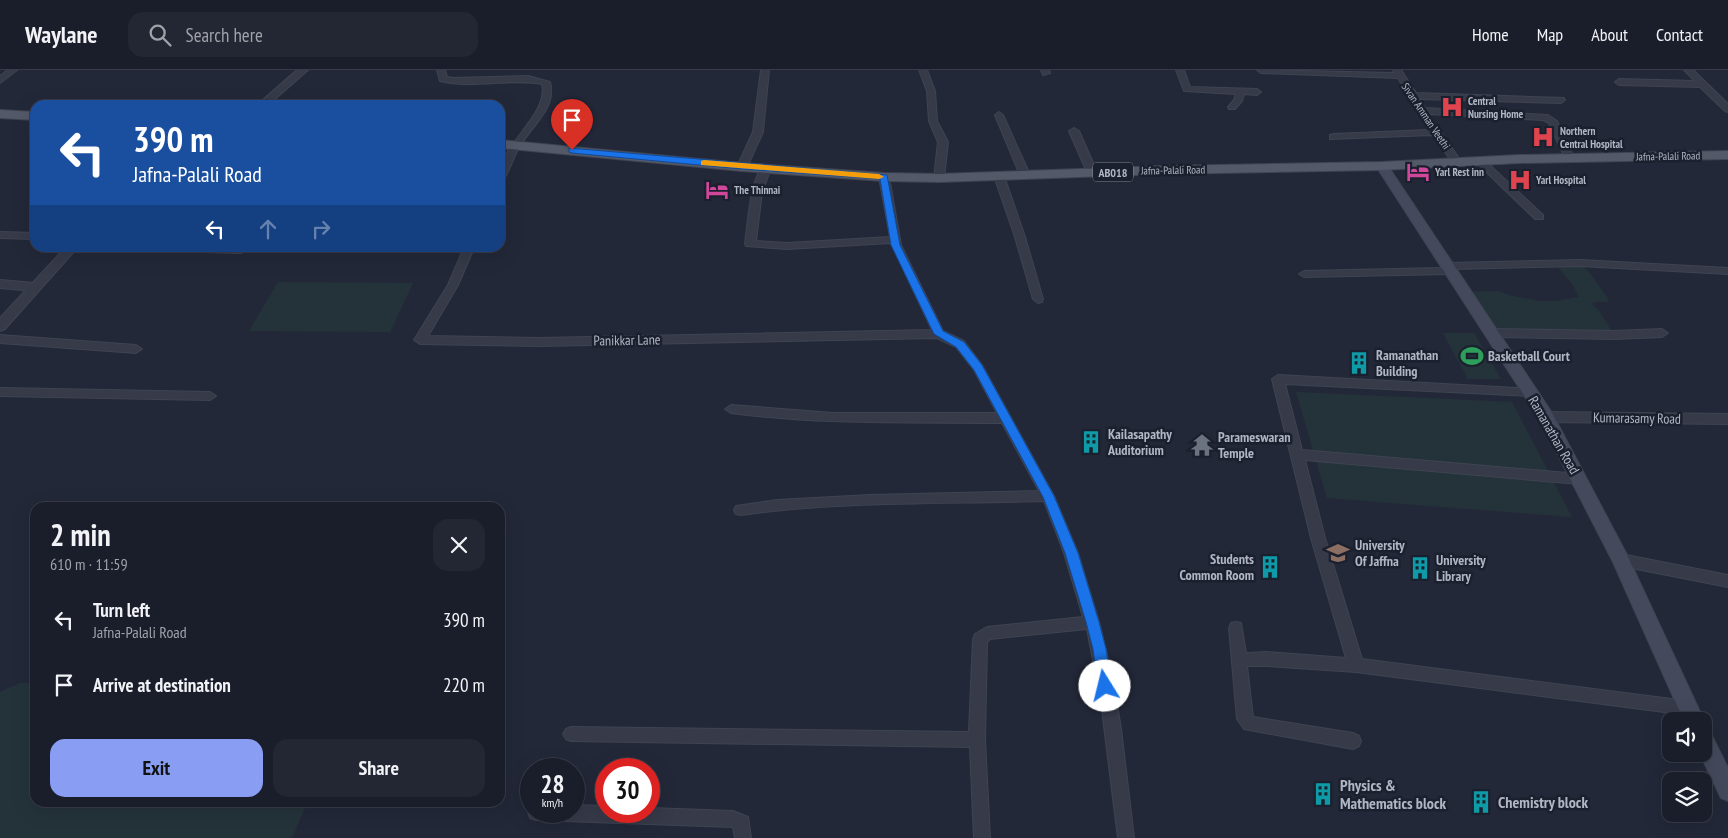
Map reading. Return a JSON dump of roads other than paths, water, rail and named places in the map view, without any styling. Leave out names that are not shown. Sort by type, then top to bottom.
[{"type":"main road","points":[[0,114],[30,116]]},
{"type":"main road","name":"Jafna-Palali Road","points":[[505,144],[742,167],[884,177],[939,178],[1092,172],[1382,166],[1479,160],[1727,155]]},
{"type":"main road","name":"Ramanathan Road","points":[[1382,166],[1546,417],[1621,560],[1690,712]]},
{"type":"main road","points":[[1712,758],[1728,791]]},
{"type":"street","points":[[0,80],[13,70]]},
{"type":"street","points":[[268,100],[303,70]]},
{"type":"street","points":[[441,70],[443,79],[453,81],[528,79],[546,82],[549,88],[548,95],[534,123],[515,145],[505,168]]},
{"type":"street","points":[[742,167],[758,132],[765,70]]},
{"type":"street","points":[[923,70],[931,91],[933,121],[944,142],[939,178]]},
{"type":"street","points":[[1180,70],[1186,89],[1257,92]]},
{"type":"street","points":[[1261,70],[1398,73]]},
{"type":"street","points":[[1688,70],[1728,109]]},
{"type":"street","name":"Sivan Amman Veethi","points":[[1398,73],[1435,132],[1456,161]]},
{"type":"street","points":[[1619,82],[1702,84]]},
{"type":"street","points":[[1232,107],[1238,101],[1241,91]]},
{"type":"street","points":[[1412,96],[1561,100]]},
{"type":"street","points":[[1422,111],[1545,117],[1553,120],[1569,158]]},
{"type":"street","points":[[999,115],[1025,175]]},
{"type":"street","points":[[1074,131],[1092,172]]},
{"type":"street","points":[[1333,137],[1435,132]]},
{"type":"street","points":[[1479,160],[1538,218]]},
{"type":"street","points":[[766,168],[758,192],[750,244],[787,246],[895,240]]},
{"type":"street","points":[[998,176],[1017,226],[1038,299]]},
{"type":"street","points":[[884,177],[895,240],[939,334],[960,344],[978,368],[1048,496],[1071,553],[1100,649],[1119,776],[1126,838]]},
{"type":"street","points":[[0,235],[30,236]]},
{"type":"street","points":[[0,326],[67,252]]},
{"type":"street","name":"Panikkar Lane","points":[[467,252],[453,285],[420,340],[540,342],[939,334]]},
{"type":"street","points":[[1304,274],[1580,263],[1728,271]]},
{"type":"street","points":[[0,284],[35,287]]},
{"type":"street","points":[[1490,333],[1614,335],[1662,333]]},
{"type":"street","points":[[0,339],[136,349]]},
{"type":"street","points":[[1356,665],[1318,538],[1278,380],[1530,392]]},
{"type":"street","points":[[0,392],[210,396]]},
{"type":"street","points":[[731,409],[760,414],[848,417],[1004,418]]},
{"type":"street","name":"Kumarasamy Road","points":[[1546,417],[1728,419]]},
{"type":"street","points":[[1298,455],[1579,479]]},
{"type":"street","points":[[741,510],[777,505],[870,500],[1048,496]]},
{"type":"street","points":[[1621,560],[1728,582]]},
{"type":"street","points":[[982,838],[977,740],[980,639],[987,633],[1092,622]]},
{"type":"street","points":[[1236,628],[1245,719],[1249,724],[1354,741]]},
{"type":"street","points":[[1239,660],[1267,659],[1356,665],[1677,712]]},
{"type":"street","points":[[571,734],[977,740]]},
{"type":"street","points":[[585,814],[733,819],[742,823],[743,838]]},
{"type":"place","name":"Central Nursing Home","points":[[1452,107]]},
{"type":"place","name":"Northern Central Hospital","points":[[1543,137]]},
{"type":"place","name":"Yarl Rest inn","points":[[1418,172]]},
{"type":"place","name":"Yarl Hospital","points":[[1520,180]]},
{"type":"place","name":"The Thinnai","points":[[717,190]]},
{"type":"place","name":"Basketball Court","points":[[1472,356]]},
{"type":"place","name":"Ramanathan Building","points":[[1359,363]]},
{"type":"place","name":"Kailasapathy Auditorium","points":[[1091,442]]},
{"type":"place","name":"Parameswaran Temple","points":[[1202,445]]},
{"type":"place","name":"University Of Jaffna","points":[[1338,553]]},
{"type":"place","name":"Students Common Room","points":[[1270,567]]},
{"type":"place","name":"University Library","points":[[1420,568]]},
{"type":"place","name":"Physics & Mathematics block","points":[[1323,794]]},
{"type":"place","name":"Chemistry block","points":[[1481,802]]}]
